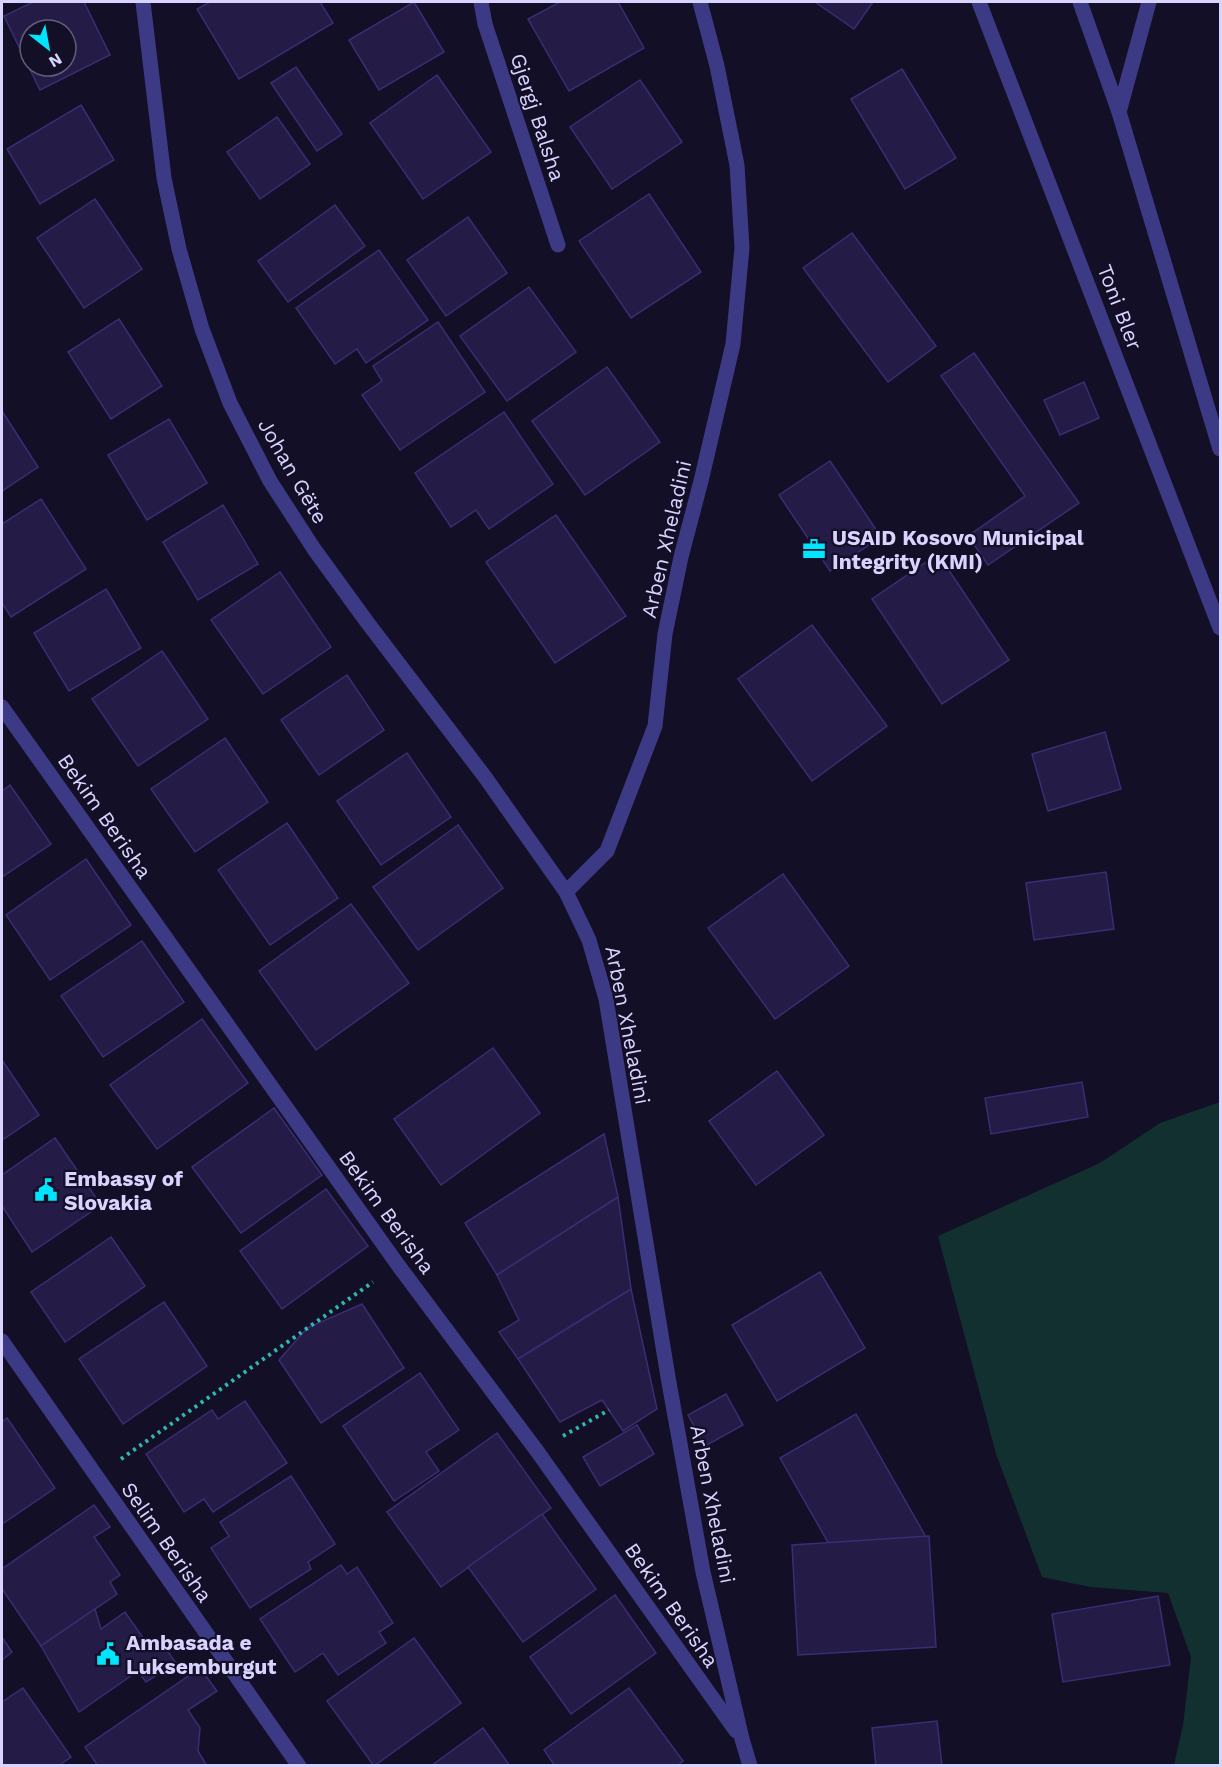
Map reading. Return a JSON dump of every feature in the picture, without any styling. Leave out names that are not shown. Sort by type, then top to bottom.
[{"type":"street","name":"Johan Gëte","points":[[143,2],[164,178],[176,239],[202,329],[230,403],[270,481],[314,549],[485,777],[566,892]]},
{"type":"street","name":"Gjergj Balsha","points":[[481,2],[485,24],[558,245]]},
{"type":"street","name":"Arben Xheladini","points":[[700,2],[717,66],[737,165],[742,248],[733,344],[681,557],[665,634],[655,726],[607,851],[566,892],[589,940],[606,999],[668,1377],[703,1572],[750,1766]]},
{"type":"street","name":"Toni Bler","points":[[979,2],[1221,628]]},
{"type":"street","points":[[1080,2],[1119,112],[1221,448]]},
{"type":"street","points":[[1119,112],[1149,2]]},
{"type":"street","name":"Bekim Berisha","points":[[2,707],[398,1264],[537,1451],[742,1739]]},
{"type":"street","name":"Selim Berisha","points":[[2,1341],[299,1766]]},
{"type":"path","points":[[95,1477],[398,1264]]},
{"type":"path","points":[[537,1451],[609,1410]]},
{"type":"green space","points":[[1220,1102],[1220,1765],[1174,1765],[1183,1725],[1191,1657],[1168,1593],[1090,1587],[1042,1577],[996,1454],[938,1236],[1100,1163],[1160,1123]]},
{"type":"building","points":[[33,2],[84,2],[110,55],[78,71],[78,18],[18,18],[18,45],[4,16]]},
{"type":"building","points":[[210,2],[320,2],[333,23],[239,79],[197,9]]},
{"type":"building","points":[[414,2],[444,52],[379,90],[349,40]]},
{"type":"building","points":[[560,2],[618,2],[644,48],[569,91],[528,19]]},
{"type":"building","points":[[815,2],[873,2],[854,29]]},
{"type":"building","points":[[296,67],[342,134],[317,151],[271,83]]},
{"type":"building","points":[[902,69],[956,158],[905,189],[851,99]]},
{"type":"building","points":[[437,75],[491,152],[423,199],[370,123]]},
{"type":"building","points":[[34,78],[64,78],[40,90]]},
{"type":"building","points":[[640,80],[682,142],[612,189],[570,127]]},
{"type":"building","points":[[81,105],[114,160],[40,204],[7,149]]},
{"type":"building","points":[[277,117],[310,164],[260,199],[227,152]]},
{"type":"building","points":[[649,194],[701,272],[631,318],[579,241]]},
{"type":"building","points":[[95,199],[142,269],[84,308],[37,238]]},
{"type":"building","points":[[335,205],[365,246],[288,302],[258,261]]},
{"type":"building","points":[[468,217],[507,273],[446,316],[407,260]]},
{"type":"building","points":[[852,233],[936,346],[888,382],[803,268]]},
{"type":"building","points":[[379,250],[428,320],[366,363],[357,349],[335,364],[296,308]]},
{"type":"building","points":[[529,287],[576,352],[507,401],[460,336]]},
{"type":"building","points":[[119,319],[162,386],[111,419],[68,352]]},
{"type":"building","points":[[438,322],[485,392],[400,450],[362,395],[382,381],[373,366]]},
{"type":"building","points":[[974,353],[1079,503],[988,565],[968,536],[1025,496],[941,376]]},
{"type":"building","points":[[607,367],[660,442],[585,495],[532,421]]},
{"type":"building","points":[[1084,382],[1099,418],[1060,435],[1044,400]]},
{"type":"building","points":[[2,411],[38,467],[2,491]]},
{"type":"building","points":[[504,412],[553,484],[489,529],[476,510],[451,527],[415,473]]},
{"type":"building","points":[[169,419],[207,483],[147,520],[108,455]]},
{"type":"building","points":[[830,461],[881,537],[830,571],[779,495]]},
{"type":"building","points":[[41,499],[86,569],[11,617],[2,603],[2,524]]},
{"type":"building","points":[[223,505],[258,564],[198,600],[163,542]]},
{"type":"building","points":[[556,515],[626,616],[555,663],[486,562]]},
{"type":"building","points":[[938,554],[1009,660],[942,704],[872,599]]},
{"type":"building","points":[[280,572],[331,647],[263,694],[211,620]]},
{"type":"building","points":[[106,589],[141,648],[69,691],[34,633]]},
{"type":"building","points":[[812,625],[887,726],[812,781],[738,679]]},
{"type":"building","points":[[162,651],[208,719],[138,766],[92,699]]},
{"type":"building","points":[[347,675],[384,730],[319,775],[281,720]]},
{"type":"building","points":[[1105,732],[1121,789],[1048,811],[1032,754]]},
{"type":"building","points":[[225,738],[268,802],[195,852],[151,789]]},
{"type":"building","points":[[407,753],[451,817],[381,865],[337,801]]},
{"type":"building","points":[[10,785],[51,844],[2,877],[2,791]]},
{"type":"building","points":[[287,823],[338,898],[270,945],[218,870]]},
{"type":"building","points":[[458,825],[503,888],[418,950],[373,887]]},
{"type":"building","points":[[86,859],[131,925],[50,980],[6,915]]},
{"type":"building","points":[[1106,872],[1114,929],[1034,940],[1026,883]]},
{"type":"building","points":[[783,874],[849,966],[775,1019],[708,928]]},
{"type":"building","points":[[351,904],[409,983],[316,1050],[259,971]]},
{"type":"building","points":[[142,941],[184,1002],[103,1057],[61,996]]},
{"type":"building","points":[[202,1019],[248,1083],[157,1149],[110,1085]]},
{"type":"building","points":[[493,1048],[540,1113],[441,1185],[394,1119]]},
{"type":"building","points":[[2,1060],[39,1115],[2,1140]]},
{"type":"building","points":[[777,1071],[824,1135],[756,1185],[709,1121]]},
{"type":"building","points":[[1082,1082],[1088,1117],[991,1134],[985,1098]]},
{"type":"building","points":[[274,1108],[322,1175],[241,1233],[192,1167]]},
{"type":"building","points":[[604,1134],[618,1197],[497,1275],[465,1223]]},
{"type":"building","name":"Embassy of Slovakia","points":[[55,1138],[101,1205],[32,1252],[2,1206],[2,1175]]},
{"type":"building","points":[[326,1189],[368,1246],[282,1309],[240,1251]]},
{"type":"building","points":[[618,1197],[631,1289],[518,1359],[499,1332],[519,1320],[497,1275]]},
{"type":"building","points":[[111,1237],[145,1286],[65,1342],[31,1292]]},
{"type":"building","points":[[820,1272],[865,1348],[777,1401],[732,1325]]},
{"type":"building","points":[[631,1289],[657,1409],[623,1431],[602,1400],[560,1422],[518,1359]]},
{"type":"building","points":[[164,1302],[207,1366],[123,1424],[79,1359]]},
{"type":"building","points":[[362,1304],[404,1368],[321,1423],[279,1360],[307,1328]]},
{"type":"building","points":[[420,1373],[459,1430],[426,1452],[439,1471],[394,1501],[343,1426]]},
{"type":"building","points":[[726,1394],[743,1425],[705,1446],[688,1415]]},
{"type":"building","points":[[245,1401],[287,1463],[213,1512],[204,1499],[184,1512],[146,1454],[212,1410],[218,1419]]},
{"type":"building","points":[[856,1414],[926,1537],[850,1581],[780,1458]]},
{"type":"building","points":[[7,1418],[55,1488],[2,1524],[2,1422]]},
{"type":"building","points":[[637,1425],[654,1454],[600,1486],[583,1457]]},
{"type":"building","points":[[497,1433],[551,1508],[441,1587],[387,1512]]},
{"type":"building","points":[[291,1476],[335,1544],[308,1562],[311,1569],[250,1608],[211,1548],[229,1536],[220,1522]]},
{"type":"building","points":[[94,1505],[110,1527],[94,1537],[120,1575],[110,1582],[117,1594],[41,1646],[2,1589],[2,1569]]},
{"type":"building","points":[[542,1514],[596,1589],[523,1642],[468,1567]]},
{"type":"building","points":[[929,1536],[936,1647],[798,1655],[792,1545]]},
{"type":"building","points":[[341,1565],[347,1574],[357,1567],[393,1623],[379,1632],[386,1643],[338,1675],[323,1653],[295,1672],[260,1619]]},
{"type":"building","points":[[615,1595],[656,1653],[571,1714],[530,1657]]},
{"type":"building","points":[[1158,1596],[1170,1665],[1063,1682],[1052,1614]]},
{"type":"building","name":"Ambasada e Luksemburgut","points":[[95,1609],[101,1629],[125,1612],[148,1645],[158,1638],[176,1663],[146,1682],[138,1671],[79,1712],[41,1646]]},
{"type":"building","points":[[2,1637],[12,1652],[2,1660]]},
{"type":"building","points":[[414,1638],[461,1703],[374,1766],[327,1701]]},
{"type":"building","points":[[200,1668],[217,1691],[188,1710],[200,1728],[198,1751],[207,1766],[98,1766],[85,1747]]},
{"type":"building","points":[[23,1688],[71,1757],[58,1766],[2,1766],[2,1702]]},
{"type":"building","points":[[629,1688],[683,1761],[677,1766],[555,1766],[544,1750]]},
{"type":"building","points":[[937,1721],[942,1766],[876,1766],[872,1728]]},
{"type":"building","points":[[483,1728],[510,1766],[431,1766]]},
{"type":"place","name":"USAID Kosovo Municipal Integrity (KMI)","points":[[814,549]]},
{"type":"place","name":"Embassy of Slovakia","points":[[46,1190]]},
{"type":"place","name":"Ambasada e Luksemburgut","points":[[108,1654]]}]
